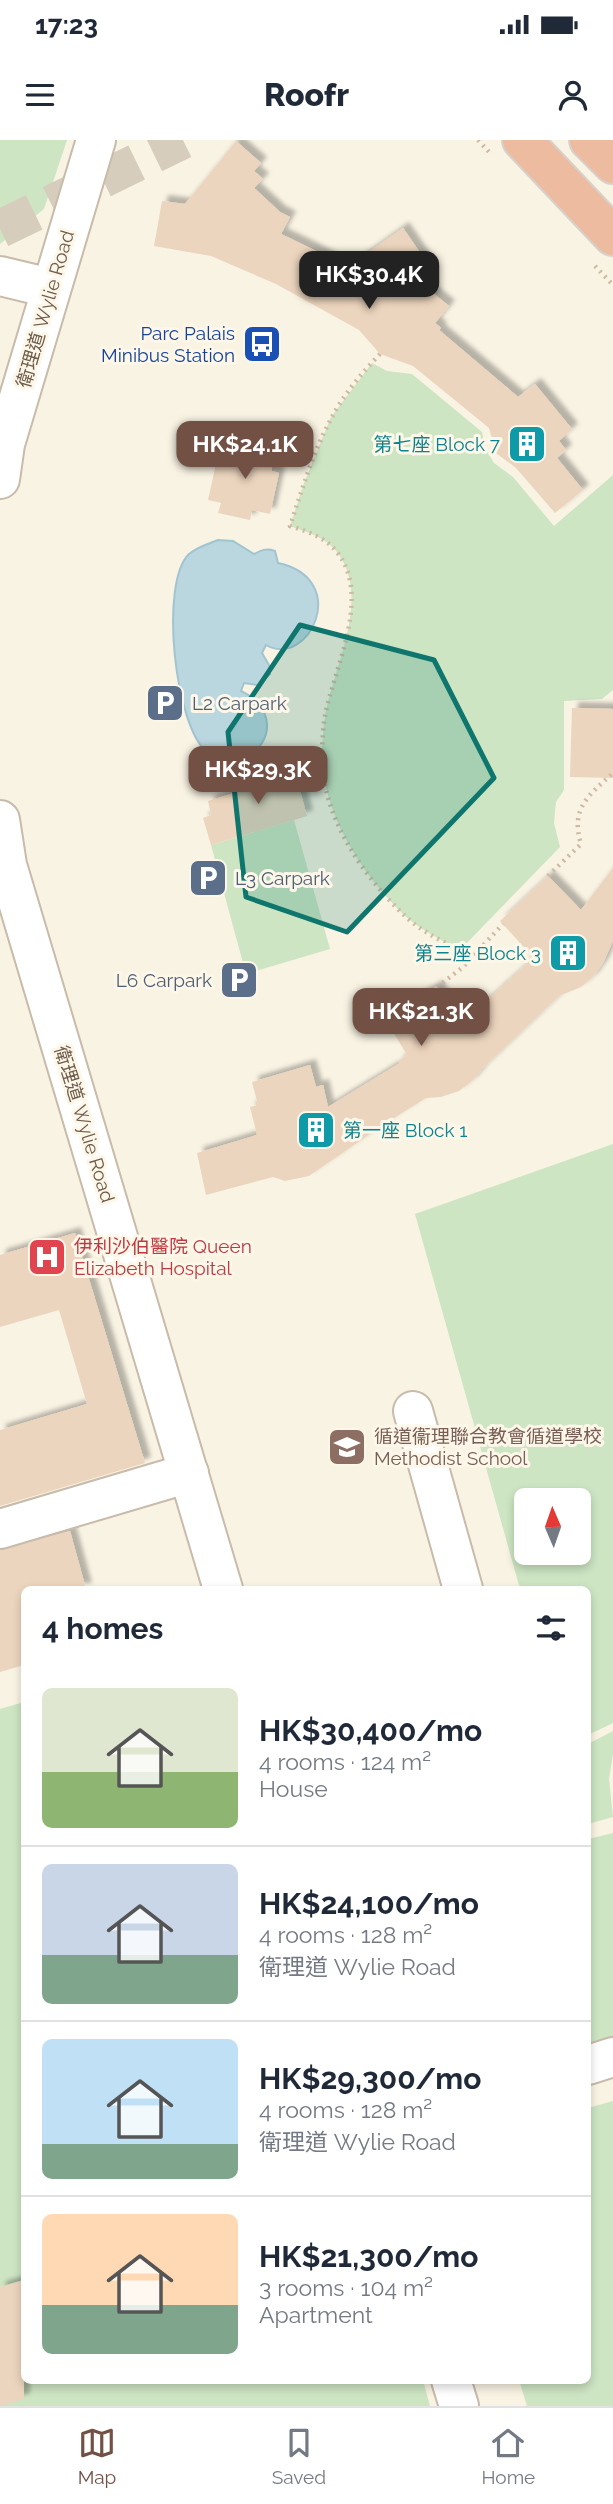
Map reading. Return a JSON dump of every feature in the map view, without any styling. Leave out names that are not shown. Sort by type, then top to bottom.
[{"type":"highway","points":[[522,140],[613,236]]},
{"type":"highway","points":[[589,140],[613,164]]},
{"type":"street","name":"衛理道 Wylie Road","points":[[0,479],[5,444],[96,140]]},
{"type":"street","points":[[0,276],[50,288]]},
{"type":"street","name":"衛理道 Wylie Road","points":[[0,820],[4,866],[222,1586]]},
{"type":"street","points":[[413,1411],[462,1586]]},
{"type":"street","points":[[0,1529],[189,1473]]},
{"type":"street","points":[[591,2064],[613,2057]]},
{"type":"street","points":[[452,2384],[459,2406]]},
{"type":"path","points":[[380,354],[357,380],[331,417],[290,526],[315,535],[336,551],[346,569],[352,597],[348,631],[325,716],[322,751],[325,783],[334,818],[352,851],[377,884],[406,916],[433,936],[474,957]]},
{"type":"path","points":[[548,876],[581,844],[577,820],[580,808],[587,797],[613,773]]},
{"type":"path","points":[[437,987],[474,957],[503,924]]},
{"type":"highlighted area","points":[[300,625],[434,660],[494,778],[347,932],[246,897],[228,732]]},
{"type":"green space","points":[[0,140],[67,140],[44,209],[0,244]]},
{"type":"green space","points":[[372,363],[387,371],[412,374],[482,432],[485,447],[494,463],[513,477],[554,526],[613,475],[613,690],[602,699],[564,701],[564,790],[556,802],[554,823],[560,847],[460,950],[411,921],[373,881],[346,840],[328,795],[323,772],[324,720],[347,632],[351,589],[346,569],[332,546],[290,526],[331,417]]},
{"type":"green space","points":[[294,820],[330,949],[246,974],[211,845]]},
{"type":"green space","points":[[613,1144],[613,1723],[591,1734],[591,1586],[519,1586],[415,1214]]},
{"type":"green space","points":[[21,1703],[21,2384],[424,2384],[430,2406],[0,2406],[0,1709]]},
{"type":"green space","points":[[613,1731],[609,1779],[613,1817],[591,1823],[591,1742]]},
{"type":"green space","points":[[613,1833],[613,2039],[591,2046],[591,1838]]},
{"type":"green space","points":[[613,2101],[613,2406],[527,2406],[520,2384],[591,2384],[591,2107]]},
{"type":"water","points":[[218,540],[233,541],[254,554],[264,550],[275,551],[278,563],[300,572],[313,586],[318,602],[316,619],[308,634],[296,645],[282,649],[266,645],[262,653],[269,665],[270,674],[258,685],[244,683],[241,691],[260,706],[267,727],[266,735],[256,750],[236,761],[209,754],[196,738],[186,715],[175,654],[173,623],[180,570],[189,554]]},
{"type":"building","points":[[236,141],[261,163],[254,171],[263,179],[254,188],[280,212],[290,217],[281,234],[348,267],[403,228],[425,260],[407,272],[449,306],[435,323],[441,328],[439,330],[518,397],[535,384],[572,429],[559,441],[566,450],[557,458],[583,490],[555,513],[516,468],[496,453],[489,428],[413,366],[380,354],[359,330],[276,284],[211,256],[154,246],[162,201],[185,204]]},
{"type":"building","points":[[252,438],[268,445],[272,471],[279,473],[270,514],[252,510],[250,520],[218,513],[221,503],[208,500],[217,459],[229,462],[245,441]]},
{"type":"building","points":[[572,708],[613,709],[613,778],[570,777]]},
{"type":"building","points":[[286,760],[293,761],[303,769],[304,784],[300,791],[307,816],[211,845],[203,818],[211,815],[208,801],[267,783],[274,768]]},
{"type":"building","points":[[613,868],[613,941],[603,963],[581,987],[559,996],[473,1080],[459,1091],[441,1097],[426,1098],[309,1176],[285,1181],[273,1177],[206,1195],[197,1153],[257,1135],[250,1107],[258,1105],[252,1082],[310,1065],[316,1087],[323,1085],[328,1107],[400,1063],[398,1061],[407,1055],[384,1017],[437,986],[461,1024],[526,965],[524,964],[532,956],[500,921],[548,876],[581,910]]},
{"type":"building","points":[[75,1233],[145,1463],[0,1506],[0,1430],[87,1404],[59,1310],[0,1327],[0,1255]]},
{"type":"building","points":[[70,1531],[85,1586],[21,1586],[21,1666],[0,1672],[0,1550]]},
{"type":"building","points":[[21,2281],[21,2384],[24,2384],[24,2399],[0,2406],[0,2287]]},
{"type":"tunnel","points":[[0,229],[183,140]]},
{"type":"place","name":"Parc Palais Minibus Station","points":[[262,344]]},
{"type":"place","name":"第七座 Block 7","points":[[527,444]]},
{"type":"place","name":"L2 Carpark","points":[[165,703]]},
{"type":"place","name":"L3 Carpark","points":[[208,878]]},
{"type":"place","name":"第三座 Block 3","points":[[568,953]]},
{"type":"place","name":"L6 Carpark","points":[[239,980]]},
{"type":"place","name":"第一座 Block 1","points":[[316,1130]]},
{"type":"place","name":"伊利沙伯醫院 Queen Elizabeth Hospital","points":[[47,1257]]},
{"type":"place","name":"循道衞理聯合教會循道學校 Methodist School","points":[[347,1447]]}]
